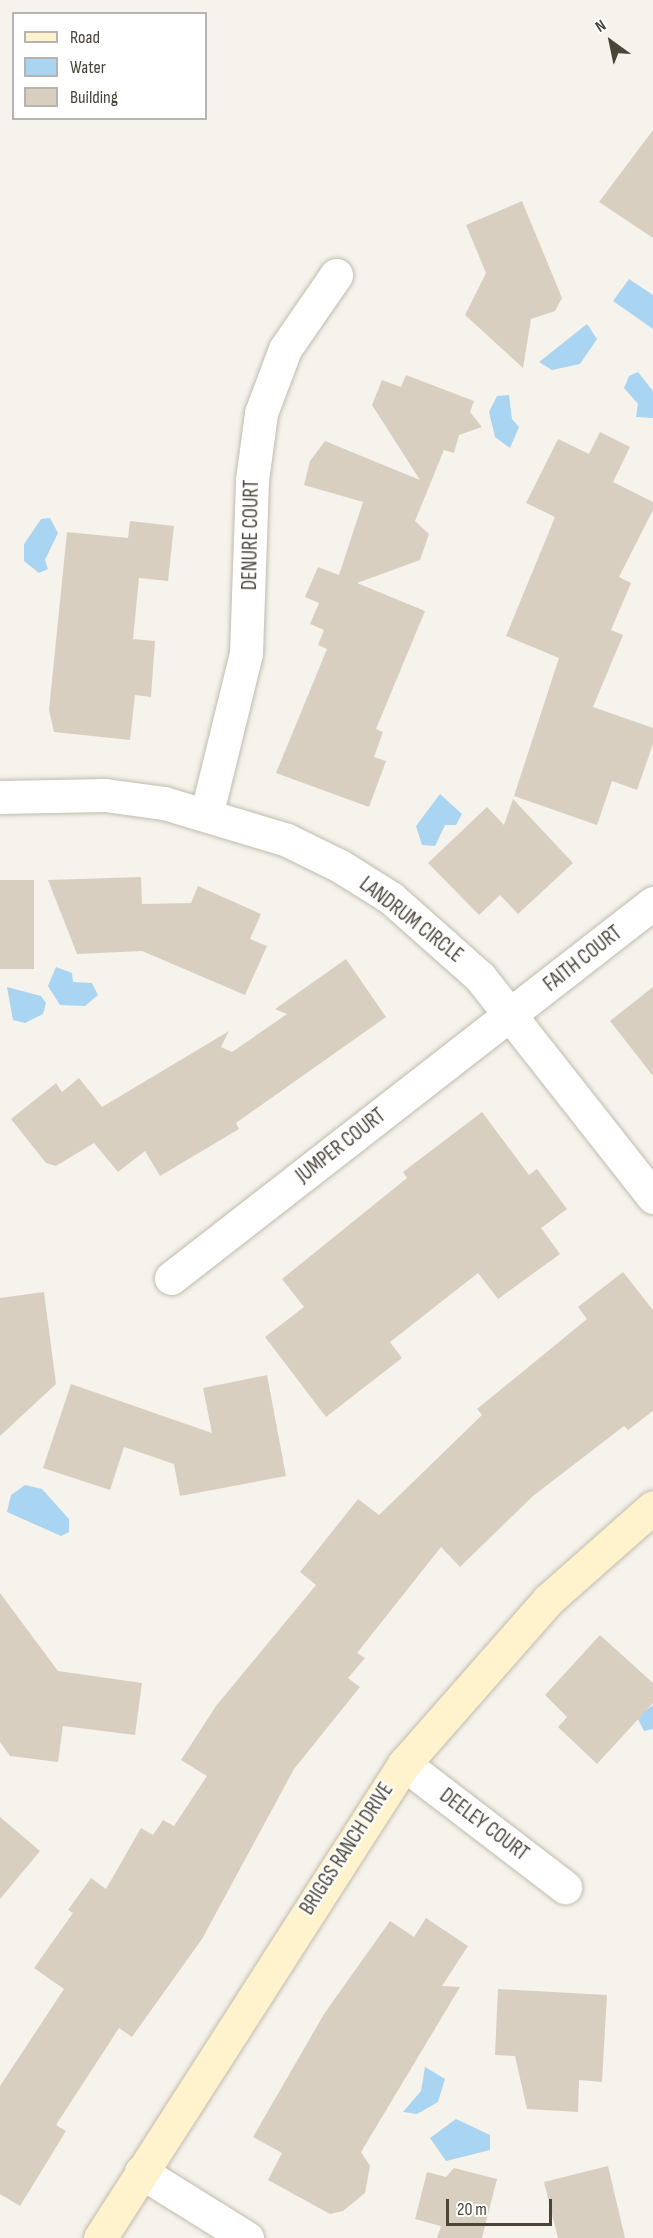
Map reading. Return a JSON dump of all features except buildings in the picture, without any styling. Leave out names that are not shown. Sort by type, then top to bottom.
[{"type":"street","name":"DENURE COURT","points":[[207,812],[246,653],[252,480],[261,413],[285,349],[336,274]]},
{"type":"street","name":"LANDRUM CIRCLE","points":[[0,797],[105,795],[207,812],[287,840],[391,898],[437,935],[512,1014],[653,1197]]},
{"type":"street","name":"FAITH COURT","points":[[512,1014],[653,903]]},
{"type":"street","name":"JUMPER COURT","points":[[171,1278],[512,1014]]},
{"type":"street","name":"BRIGGS RANCH DRIVE","points":[[100,2238],[404,1764],[475,1676],[548,1600],[653,1507]]},
{"type":"street","name":"DEELEY COURT","points":[[404,1764],[565,1887]]},
{"type":"street","points":[[141,2172],[247,2238]]},
{"type":"water","points":[[629,279],[653,295],[653,329],[613,301]]},
{"type":"water","points":[[587,324],[597,339],[580,364],[552,370],[539,362]]},
{"type":"water","points":[[638,372],[653,391],[653,418],[636,417],[638,404],[624,388],[629,376]]},
{"type":"water","points":[[509,395],[512,419],[519,427],[510,448],[495,437],[489,412],[497,396]]},
{"type":"water","points":[[50,518],[58,533],[45,560],[48,569],[39,573],[24,561],[24,544],[41,519]]},
{"type":"water","points":[[440,794],[462,814],[456,825],[445,825],[435,846],[422,845],[416,826]]},
{"type":"water","points":[[56,967],[72,973],[73,982],[92,983],[98,995],[85,1006],[60,1005],[48,986]]},
{"type":"water","points":[[7,987],[41,996],[46,1003],[43,1014],[25,1023],[13,1020]]},
{"type":"water","points":[[25,1485],[42,1489],[69,1519],[69,1532],[61,1536],[7,1512],[11,1495]]},
{"type":"water","points":[[653,1705],[653,1729],[644,1731],[637,1717]]},
{"type":"water","points":[[425,2067],[445,2079],[438,2102],[417,2114],[403,2112],[421,2091]]},
{"type":"water","points":[[456,2119],[490,2135],[490,2150],[446,2161],[430,2138]]}]
